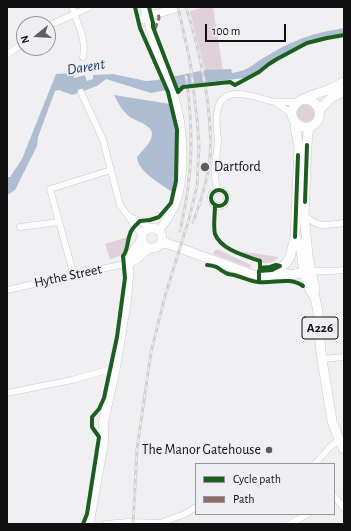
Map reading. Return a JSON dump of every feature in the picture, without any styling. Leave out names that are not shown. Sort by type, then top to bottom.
[{"type":"main road","points":[[300,101],[311,100],[315,103],[319,110],[318,119],[315,124],[310,127],[302,127],[295,123],[292,114],[293,109],[300,101],[344,82]]},
{"type":"main road","points":[[319,110],[331,98],[344,91]]},
{"type":"main road","name":"A226","points":[[295,123],[295,134],[299,148],[295,238],[300,244],[308,284],[315,297]]},
{"type":"main road","name":"A226","points":[[310,127],[307,145],[304,215],[306,270],[316,292],[315,297],[318,312],[322,359],[332,421],[344,449]]},
{"type":"main road","points":[[89,524],[104,432],[103,424],[115,370],[126,304],[132,254],[144,231],[154,229],[162,238],[160,244]]},
{"type":"main road","points":[[142,237],[143,243],[150,248]]},
{"type":"main road","points":[[276,275],[290,257],[295,238]]},
{"type":"main road","points":[[132,264],[150,248],[166,243],[256,276],[286,274],[289,271],[306,270]]},
{"type":"street","points":[[72,7],[84,41],[85,48],[83,57]]},
{"type":"street","points":[[56,22],[88,7]]},
{"type":"street","points":[[127,215],[154,229],[166,222],[175,205],[180,186],[182,158],[182,129],[177,107],[154,44],[152,33],[138,7]]},
{"type":"street","points":[[144,7],[145,18]]},
{"type":"street","points":[[145,18],[180,7]]},
{"type":"street","points":[[7,55],[16,48]]},
{"type":"street","points":[[81,92],[98,128],[120,204],[135,224],[142,237]]},
{"type":"street","points":[[217,190],[215,175],[218,152],[217,115],[220,104],[228,97],[239,94],[258,96],[275,102],[292,114]]},
{"type":"street","points":[[275,102],[300,101]]},
{"type":"street","points":[[74,276],[50,188],[111,170]]},
{"type":"street","points":[[304,215],[316,224],[325,225],[344,223]]},
{"type":"street","points":[[20,227],[59,222]]},
{"type":"street","name":"Hythe Street","points":[[7,290],[24,285],[132,264]]},
{"type":"street","points":[[306,270],[331,272],[344,270]]},
{"type":"street","points":[[322,359],[344,357]]},
{"type":"street","points":[[7,393],[72,380],[111,369],[115,370]]},
{"type":"street","points":[[317,463],[331,446],[339,440]]},
{"type":"street","points":[[335,497],[344,508]]},
{"type":"street","points":[[106,524],[160,522],[185,514],[195,508]]},
{"type":"street","points":[[289,524],[306,515]]},
{"type":"shaded area","points":[[213,7],[223,70],[205,70],[190,11]]},
{"type":"shaded area","points":[[306,104],[312,107],[315,113],[312,119],[306,122],[300,119],[297,113],[300,107]]},
{"type":"shaded area","points":[[128,237],[124,252],[119,256],[110,259],[105,244]]},
{"type":"shaded area","points":[[215,250],[219,250],[251,265],[250,268],[213,254]]},
{"type":"shaded area","points":[[239,251],[278,258],[270,263],[263,263],[261,262],[262,260]]},
{"type":"water","points":[[344,28],[344,33],[306,43],[270,62],[254,74],[244,78],[209,82],[151,93],[106,79],[97,86],[72,95],[59,90],[55,91],[38,137],[37,146],[15,190],[7,195],[7,177],[10,177],[22,159],[56,74],[73,73],[74,78],[85,75],[87,81],[93,79],[93,75],[113,74],[146,81],[205,70],[231,69],[232,73],[246,69],[288,44],[320,33]]},
{"type":"water","points":[[114,95],[170,104],[176,137],[176,171],[172,192],[150,177],[141,168],[137,157],[150,142],[152,134],[151,130],[127,115]]},
{"type":"railway","points":[[133,524],[137,449],[151,352],[165,296],[189,219],[197,186],[199,145],[197,119],[190,61],[178,7]]},
{"type":"railway","points":[[186,7],[201,61],[207,101],[210,139],[208,174],[193,222]]},
{"type":"railway","points":[[180,231],[188,191],[191,154],[189,96],[186,76]]},
{"type":"marked path","points":[[155,29],[159,18],[158,13]]},
{"type":"cycle path","points":[[83,524],[87,514],[99,437],[92,427],[92,417],[99,409],[104,398],[117,337],[125,278],[123,256],[134,227],[140,221],[159,217],[171,203],[176,181],[177,130],[168,92],[140,28],[135,7]]},
{"type":"cycle path","points":[[149,7],[153,27],[178,92],[183,87],[230,82],[235,85],[259,72],[277,59],[307,43],[344,35]]},
{"type":"cycle path","points":[[305,202],[307,145]]},
{"type":"cycle path","points":[[295,237],[298,155]]},
{"type":"cycle path","points":[[216,190],[222,190],[227,195],[227,198],[225,204],[222,206],[216,206],[211,201],[211,195],[216,190]]},
{"type":"cycle path","points":[[215,205],[214,231],[218,240],[234,252],[260,261],[260,268],[276,265],[280,266],[272,270],[259,271],[259,282]]},
{"type":"cycle path","points":[[207,265],[216,267],[228,274],[255,281],[292,281],[303,286]]},
{"type":"place","name":"Dartford","points":[[205,167]]},
{"type":"place","name":"The Manor Gatehouse","points":[[269,450]]},
{"type":"water label","name":"Darent","points":[[86,67]]}]
